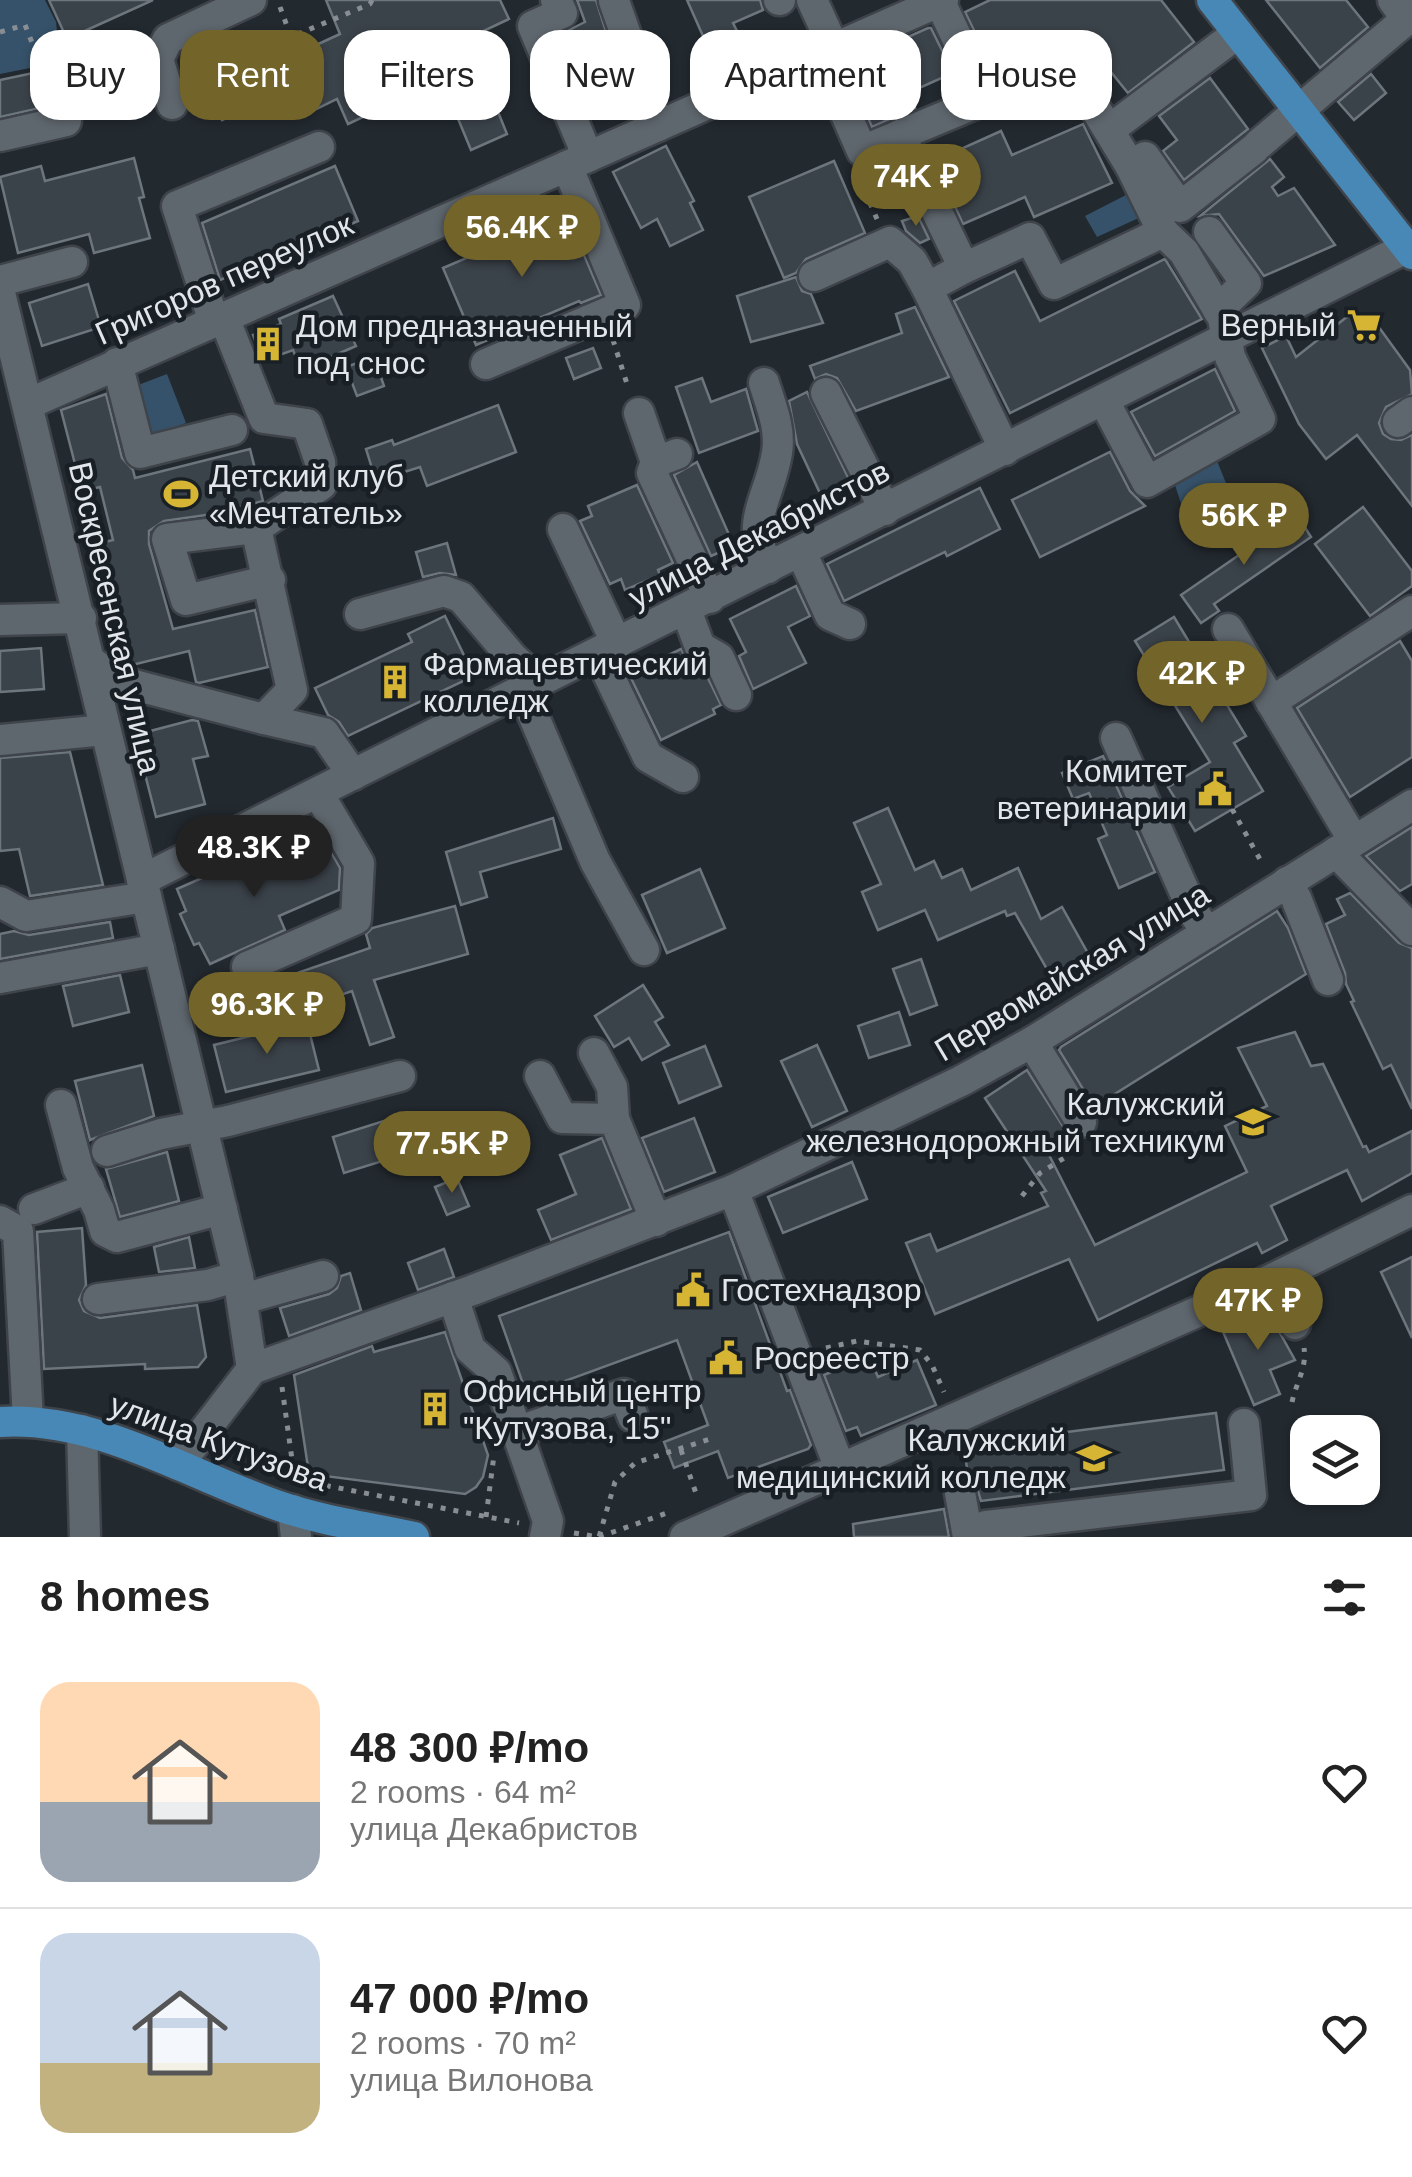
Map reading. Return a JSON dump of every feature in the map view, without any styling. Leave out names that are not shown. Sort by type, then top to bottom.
[{"type":"main road","points":[[1212,0],[1410,249]]},
{"type":"main road","name":"улица Кутузова","points":[[14,1421],[82,1430],[178,1464],[294,1524],[414,1537]]},
{"type":"street","points":[[172,104],[158,59],[168,39],[251,0]]},
{"type":"street","points":[[486,364],[625,306],[533,26],[562,13],[556,0]]},
{"type":"street","points":[[812,0],[821,30]]},
{"type":"street","points":[[1131,166],[1145,157],[1180,207],[1407,19],[1393,0]]},
{"type":"street","points":[[614,1],[658,126]]},
{"type":"street","points":[[941,1],[954,30]]},
{"type":"street","name":"Григоров переулок","points":[[875,30],[941,1]]},
{"type":"street","points":[[1110,130],[1238,33]]},
{"type":"street","name":"Григоров переулок","points":[[17,394],[117,364],[690,112]]},
{"type":"street","points":[[851,120],[862,151],[941,119]]},
{"type":"street","points":[[1103,120],[1163,232],[1184,252],[1218,310],[1230,357],[1260,420],[1147,482],[1104,401]]},
{"type":"street","points":[[0,136],[66,121]]},
{"type":"street","points":[[900,136],[964,268]]},
{"type":"street","points":[[270,580],[186,600],[167,539],[256,528],[321,486],[320,462],[307,424],[264,418],[219,320],[177,206],[319,147]]},
{"type":"street","points":[[927,288],[1030,238],[1054,284],[1163,232]]},
{"type":"street","points":[[1209,232],[1246,282],[1218,310]]},
{"type":"street","points":[[814,276],[890,242],[912,262],[1005,450]]},
{"type":"street","name":"улица Декабристов","points":[[0,902],[26,916],[144,888],[353,775],[1410,249]]},
{"type":"street","points":[[0,281],[72,262]]},
{"type":"street","name":"Воскресенская улица","points":[[0,293],[17,394],[81,618],[240,1288],[266,1365]]},
{"type":"street","points":[[117,364],[140,454],[232,430]]},
{"type":"street","points":[[764,383],[778,426],[777,452],[756,529],[768,568]]},
{"type":"street","points":[[826,393],[885,510]]},
{"type":"street","points":[[639,412],[667,458],[652,472],[698,604],[700,647],[719,658],[736,696]]},
{"type":"street","points":[[256,528],[292,690],[353,775]]},
{"type":"street","points":[[563,529],[648,757],[683,777]]},
{"type":"street","points":[[801,552],[830,615],[850,624]]},
{"type":"street","points":[[360,614],[444,591],[460,597],[512,657],[531,687],[595,860],[644,950]]},
{"type":"street","points":[[1270,702],[1412,611]]},
{"type":"street","points":[[0,620],[81,618]]},
{"type":"street","points":[[1228,629],[1345,846],[1412,930]]},
{"type":"street","points":[[89,660],[115,680],[324,733]]},
{"type":"street","points":[[264,719],[292,690]]},
{"type":"street","points":[[0,740],[106,730]]},
{"type":"street","points":[[1116,738],[1194,912],[1207,932]]},
{"type":"street","points":[[248,967],[356,918],[359,863],[318,793]]},
{"type":"street","name":"Первомайская улица","points":[[266,1365],[733,1190],[961,1082],[1207,932],[1276,876],[1345,846],[1412,805]]},
{"type":"street","points":[[1276,876],[1296,898],[1328,980]]},
{"type":"street","points":[[0,978],[159,949]]},
{"type":"street","points":[[1032,1042],[1082,1122]]},
{"type":"street","points":[[594,1052],[612,1087],[614,1119],[656,1221]]},
{"type":"street","points":[[107,1151],[160,1134],[202,1127],[400,1076]]},
{"type":"street","points":[[540,1076],[562,1118],[614,1119]]},
{"type":"street","points":[[61,1106],[78,1168],[100,1210],[105,1231],[117,1237],[222,1209]]},
{"type":"street","points":[[34,1209],[89,1188]]},
{"type":"street","points":[[733,1190],[841,1471]]},
{"type":"street","points":[[685,1537],[1272,1279],[1412,1210]]},
{"type":"street","points":[[0,1220],[18,1230],[14,1421]]},
{"type":"street","points":[[98,1299],[208,1285],[240,1288],[323,1276]]},
{"type":"street","points":[[1272,1279],[1295,1324]]},
{"type":"street","points":[[453,1297],[470,1349],[496,1372],[548,1521],[546,1533]]},
{"type":"street","points":[[178,1464],[266,1365]]},
{"type":"street","points":[[517,1432],[624,1394],[632,1417]]},
{"type":"street","points":[[960,1493],[968,1536],[986,1526],[1131,1523],[1251,1495],[1244,1424]]},
{"type":"street","points":[[82,1430],[84,1537]]},
{"type":"path","points":[[277,0],[291,36],[372,0]]},
{"type":"path","points":[[0,32],[25,24],[30,37]]},
{"type":"path","points":[[862,151],[858,174],[866,199],[890,242]]},
{"type":"path","points":[[616,309],[613,339],[618,363],[639,412]]},
{"type":"path","points":[[1232,809],[1276,876]]},
{"type":"path","points":[[1022,1196],[1040,1173],[1068,1155],[1082,1122]]},
{"type":"path","points":[[1292,1402],[1306,1352],[1295,1324]]},
{"type":"path","points":[[794,1352],[857,1341],[920,1350],[932,1366],[949,1404]]},
{"type":"path","points":[[266,1365],[294,1474],[303,1481],[486,1517],[546,1533],[599,1537],[616,1482],[636,1463],[713,1438]]},
{"type":"path","points":[[681,1450],[700,1502]]},
{"type":"path","points":[[486,1517],[494,1453]]},
{"type":"shaded area","points":[[0,0],[45,0],[57,30],[30,30],[30,68],[0,74]]},
{"type":"shaded area","points":[[1126,195],[1143,216],[1097,237],[1085,216]]},
{"type":"shaded area","points":[[167,374],[186,423],[152,436],[133,387]]},
{"type":"shaded area","points":[[1217,461],[1228,488],[1187,522],[1175,485]]},
{"type":"building","points":[[49,0],[153,0],[87,30],[63,30]]},
{"type":"building","points":[[326,0],[500,0],[509,19],[486,30],[344,30],[344,115],[337,99],[324,105],[324,41],[340,34]]},
{"type":"building","points":[[577,0],[596,0],[606,30],[569,30],[585,22]]},
{"type":"building","points":[[687,0],[760,0],[763,10],[733,23],[736,30],[700,30]]},
{"type":"building","points":[[990,0],[1161,0],[1194,42],[1128,93],[1112,73],[1112,30],[974,30],[965,12]]},
{"type":"building","points":[[1266,0],[1346,0],[1368,27],[1320,68]]},
{"type":"building","points":[[931,28],[941,48],[941,78],[921,87],[921,31]]},
{"type":"building","points":[[30,74],[30,110],[0,117],[0,80]]},
{"type":"building","points":[[1371,74],[1386,93],[1354,120],[1338,102]]},
{"type":"building","points":[[1210,78],[1248,129],[1184,180],[1163,151],[1177,140],[1159,116]]},
{"type":"building","points":[[459,120],[501,120],[507,134],[471,150]]},
{"type":"building","points":[[869,120],[888,120],[872,127]]},
{"type":"building","points":[[1083,124],[1112,183],[1034,217],[1025,197],[963,224],[934,161],[1001,131],[1012,155]]},
{"type":"building","points":[[666,146],[694,201],[690,203],[703,230],[670,246],[657,219],[641,228],[613,172]]},
{"type":"building","points":[[134,158],[150,238],[94,253],[89,234],[18,253],[0,177],[41,166],[45,181]]},
{"type":"building","points":[[1270,159],[1284,177],[1272,187],[1278,196],[1294,188],[1335,245],[1264,276],[1219,214],[1200,216]]},
{"type":"building","points":[[834,161],[865,233],[806,259],[796,273],[784,278],[749,197]]},
{"type":"building","points":[[335,166],[358,221],[220,280],[202,223]]},
{"type":"building","points":[[567,215],[601,295],[476,345],[443,268]]},
{"type":"building","points":[[918,216],[929,239],[920,243],[906,231],[902,221]]},
{"type":"building","points":[[1165,259],[1202,319],[1010,413],[954,301],[1015,271],[1040,321]]},
{"type":"building","points":[[796,277],[802,291],[811,294],[823,323],[751,342],[737,296]]},
{"type":"building","points":[[88,284],[101,327],[42,346],[29,303]]},
{"type":"building","points":[[333,296],[356,346],[301,370],[293,350],[263,361],[253,335]]},
{"type":"building","points":[[915,307],[949,377],[856,411],[837,378],[826,374],[815,379],[810,366],[902,333],[896,314]]},
{"type":"building","points":[[1348,316],[1373,319],[1410,370],[1412,394],[1386,407],[1379,423],[1383,434],[1391,439],[1412,435],[1412,506],[1357,435],[1326,459],[1299,424],[1262,348],[1286,336],[1296,357]]},
{"type":"building","points":[[593,348],[601,368],[574,379],[566,358]]},
{"type":"building","points":[[374,357],[384,386],[357,396],[346,367]]},
{"type":"building","points":[[1215,369],[1235,411],[1155,456],[1131,412]]},
{"type":"building","points":[[702,378],[711,402],[746,389],[758,431],[699,453],[676,387]]},
{"type":"building","points":[[807,392],[855,492],[826,506],[797,444],[789,401]]},
{"type":"building","points":[[106,394],[122,458],[135,478],[250,449],[263,501],[164,521],[149,531],[149,544],[173,629],[255,610],[268,667],[199,683],[189,651],[132,665],[126,663],[96,544],[113,540],[100,487],[82,491],[61,410]]},
{"type":"building","points":[[498,405],[516,452],[427,486],[420,467],[376,481],[366,449],[392,440],[394,445]]},
{"type":"building","points":[[1110,452],[1130,491],[1145,506],[1040,557],[1012,500]]},
{"type":"building","points":[[697,462],[734,546],[711,556],[674,475]]},
{"type":"building","points":[[637,485],[673,563],[658,570],[660,575],[625,590],[621,579],[610,584],[580,521],[592,516],[588,506]]},
{"type":"building","points":[[980,488],[1000,529],[844,601],[827,564]]},
{"type":"building","points":[[1363,507],[1412,571],[1412,586],[1370,616],[1315,544]]},
{"type":"building","points":[[1297,515],[1311,537],[1214,604],[1219,611],[1201,623],[1181,595]]},
{"type":"building","points":[[447,543],[456,575],[423,577],[416,552]]},
{"type":"building","points":[[796,586],[810,616],[788,627],[806,663],[753,689],[739,656],[746,652],[730,619]]},
{"type":"building","name":"Фармацевтический колледж","points":[[445,616],[474,676],[348,736],[339,722],[328,715],[315,688],[412,642],[408,634]]},
{"type":"building","points":[[1174,617],[1215,685],[1233,674],[1245,694],[1227,705],[1246,736],[1234,743],[1263,791],[1195,831],[1168,787],[1210,762],[1135,641]]},
{"type":"building","points":[[1400,641],[1412,661],[1412,757],[1350,797],[1297,708]]},
{"type":"building","points":[[41,648],[44,689],[0,692],[0,651]]},
{"type":"building","points":[[681,649],[696,677],[705,672],[721,705],[713,709],[715,714],[661,740],[629,674]]},
{"type":"building","points":[[198,721],[208,756],[193,759],[205,804],[156,817],[135,735]]},
{"type":"building","points":[[70,752],[103,885],[30,896],[19,849],[0,851],[0,758]]},
{"type":"building","points":[[1103,756],[1155,872],[1119,888],[1098,839],[1107,835],[1089,793],[1073,799],[1062,773]]},
{"type":"building","points":[[888,808],[915,870],[934,861],[942,878],[962,869],[971,890],[1018,868],[1041,919],[1062,907],[1094,964],[1056,985],[1015,913],[1007,916],[1005,911],[938,940],[925,910],[878,930],[862,892],[881,884],[854,823]]},
{"type":"building","points":[[553,818],[561,849],[480,872],[487,897],[461,905],[446,852]]},
{"type":"building","points":[[1412,827],[1412,884],[1400,891],[1366,856]]},
{"type":"building","points":[[325,842],[340,868],[339,890],[279,916],[285,930],[210,964],[199,943],[194,945],[180,914],[186,911],[177,889],[252,856],[259,872]]},
{"type":"building","points":[[700,869],[725,928],[667,953],[642,895]]},
{"type":"building","points":[[1350,893],[1399,943],[1412,948],[1412,1109],[1391,1065],[1383,1069],[1351,1002],[1354,1001],[1326,924],[1345,915],[1337,899]]},
{"type":"building","points":[[455,906],[468,954],[374,980],[394,1037],[370,1045],[352,991],[288,1013],[277,980],[370,948],[366,934],[372,928]]},
{"type":"building","points":[[1277,911],[1306,974],[1094,1107],[1059,1050],[1061,1047]]},
{"type":"building","points":[[110,922],[113,938],[0,959],[0,934],[14,931],[29,935]]},
{"type":"building","points":[[921,959],[937,1005],[910,1015],[893,969]]},
{"type":"building","points":[[120,975],[129,1012],[73,1026],[63,986]]},
{"type":"building","points":[[643,985],[663,1017],[655,1022],[669,1045],[642,1060],[629,1038],[614,1047],[595,1016]]},
{"type":"building","points":[[899,1012],[910,1045],[869,1058],[858,1026]]},
{"type":"building","points":[[307,1022],[319,1070],[226,1092],[214,1045]]},
{"type":"building","points":[[1295,1032],[1311,1066],[1323,1064],[1363,1147],[1369,1152],[1412,1131],[1412,1173],[1362,1201],[1347,1170],[1271,1206],[1287,1240],[1262,1253],[1257,1243],[1098,1320],[1069,1259],[935,1314],[906,1243],[930,1234],[937,1251],[1048,1206],[1041,1193],[1046,1191],[985,1098],[1027,1070],[1068,1134],[1046,1149],[1095,1245],[1247,1172],[1225,1126],[1267,1106],[1238,1048]]},
{"type":"building","points":[[817,1045],[847,1111],[812,1127],[781,1061]]},
{"type":"building","points":[[705,1046],[721,1086],[679,1103],[663,1063]]},
{"type":"building","points":[[142,1065],[154,1116],[90,1140],[75,1081]]},
{"type":"building","points":[[694,1118],[715,1172],[664,1192],[642,1138]]},
{"type":"building","points":[[390,1119],[402,1155],[344,1173],[333,1137]]},
{"type":"building","points":[[602,1138],[631,1209],[551,1240],[538,1210],[576,1194],[560,1155]]},
{"type":"building","points":[[167,1152],[179,1201],[120,1217],[106,1169]]},
{"type":"building","points":[[852,1162],[867,1199],[783,1233],[768,1197]]},
{"type":"building","points":[[457,1178],[469,1206],[447,1215],[435,1187]]},
{"type":"building","points":[[82,1228],[86,1285],[79,1300],[84,1311],[100,1318],[197,1305],[206,1357],[198,1367],[145,1369],[145,1364],[44,1369],[37,1232]]},
{"type":"building","points":[[729,1232],[811,1445],[808,1449],[728,1478],[718,1451],[674,1468],[664,1442],[708,1425],[677,1340],[527,1395],[499,1316]]},
{"type":"building","points":[[189,1237],[195,1268],[159,1272],[154,1247]]},
{"type":"building","points":[[444,1249],[454,1277],[418,1290],[408,1263]]},
{"type":"building","points":[[1412,1257],[1412,1338],[1381,1272]]},
{"type":"building","points":[[350,1273],[361,1310],[289,1336],[280,1308],[329,1294],[337,1288],[341,1276]]},
{"type":"building","points":[[1266,1308],[1295,1360],[1270,1370],[1280,1394],[1254,1405],[1221,1327]]},
{"type":"building","points":[[445,1332],[488,1455],[483,1477],[476,1487],[465,1494],[309,1474],[294,1375],[372,1346],[374,1352]]},
{"type":"building","points":[[869,1356],[878,1377],[917,1360],[936,1405],[861,1436],[857,1427],[846,1431],[824,1375]]},
{"type":"building","name":"Калужский медицинский колледж","points":[[1216,1413],[1224,1470],[981,1501],[975,1482],[968,1477],[964,1445]]},
{"type":"building","points":[[944,1509],[949,1537],[854,1537],[853,1524]]},
{"type":"place","name":"Верный","points":[[1364,325]]},
{"type":"place","name":"Дом предназначенный под снос","points":[[268,344]]},
{"type":"place","name":"Детский клуб «Мечтатель»","points":[[181,494]]},
{"type":"place","name":"Фармацевтический колледж","points":[[395,682]]},
{"type":"place","name":"Комитет ветеринарии","points":[[1215,789]]},
{"type":"place","name":"Калужский железнодорожный техникум","points":[[1253,1122]]},
{"type":"place","name":"Гостехнадзор","points":[[693,1290]]},
{"type":"place","name":"Росреестр","points":[[726,1358]]},
{"type":"place","name":"Офисный центр \"Кутузова, 15\"","points":[[435,1409]]},
{"type":"place","name":"Калужский медицинский колледж","points":[[1094,1458]]}]
